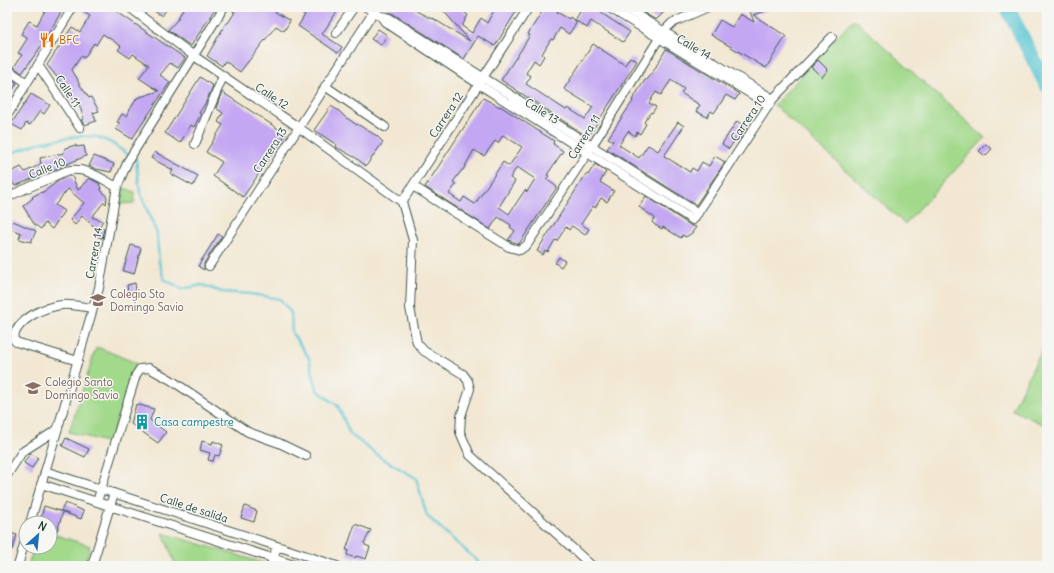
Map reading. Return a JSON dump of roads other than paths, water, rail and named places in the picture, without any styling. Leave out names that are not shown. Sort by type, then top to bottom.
[{"type":"street","points":[[7,116],[73,7]]},
{"type":"street","name":"Calle 12","points":[[129,7],[194,56],[298,127],[402,202]]},
{"type":"street","name":"Carrera 14","points":[[32,515],[99,288],[118,187],[128,160],[224,7]]},
{"type":"street","points":[[336,33],[354,7]]},
{"type":"street","name":"Calle 13","points":[[366,7],[378,12],[385,22],[482,81],[696,217]]},
{"type":"street","name":"Carrera 12","points":[[402,202],[529,7]]},
{"type":"street","name":"Calle 14","points":[[608,7],[661,35],[771,102]]},
{"type":"street","name":"Calle 14","points":[[624,7],[661,35]]},
{"type":"street","points":[[661,35],[672,23],[708,7]]},
{"type":"street","name":"Carrera 13","points":[[209,266],[325,86],[378,12]]},
{"type":"street","name":"Carrera 11","points":[[413,186],[510,248],[520,250],[527,245],[590,150],[661,35]]},
{"type":"street","name":"Carrera 10","points":[[696,217],[771,102],[832,37]]},
{"type":"street","name":"Calle 11","points":[[38,66],[80,128]]},
{"type":"street","points":[[7,69],[28,83]]},
{"type":"street","points":[[195,144],[223,76]]},
{"type":"street","points":[[325,86],[384,127]]},
{"type":"street","name":"Calle 10","points":[[7,197],[66,171],[75,169],[88,172],[118,187]]},
{"type":"street","points":[[402,202],[413,240],[410,308],[417,343],[424,351],[463,374],[468,381],[470,389],[461,416],[460,432],[470,455],[592,566]]},
{"type":"street","points":[[78,361],[16,342],[14,338],[15,331],[26,319],[46,308],[63,305],[93,308]]},
{"type":"street","points":[[97,502],[136,375],[140,369],[149,368],[171,380],[248,432],[279,443],[306,456]]},
{"type":"street","points":[[7,475],[22,452],[58,429]]},
{"type":"street","name":"Calle de salida","points":[[45,471],[337,566]]},
{"type":"street","points":[[42,484],[272,562],[297,566]]},
{"type":"street","points":[[92,566],[114,493]]},
{"type":"street","points":[[272,562],[277,546]]},
{"type":"street","points":[[18,566],[21,555]]},
{"type":"waterway","points":[[1007,7],[1047,86]]},
{"type":"waterway","points":[[7,153],[18,151],[38,143],[79,136],[97,137],[110,142],[136,160],[140,192],[157,234],[159,262],[164,279],[182,289],[202,285],[222,292],[251,294],[280,299],[291,313],[292,333],[309,358],[317,390],[338,406],[350,434],[380,457],[416,478],[427,516],[483,566]]},
{"type":"place","name":"BFC","points":[[47,40]]},
{"type":"place","name":"Colegio Sto Domingo Savio","points":[[98,300]]},
{"type":"place","name":"Colegio Santo Domingo Savio","points":[[33,388]]},
{"type":"place","name":"Casa campestre","points":[[142,422]]}]
